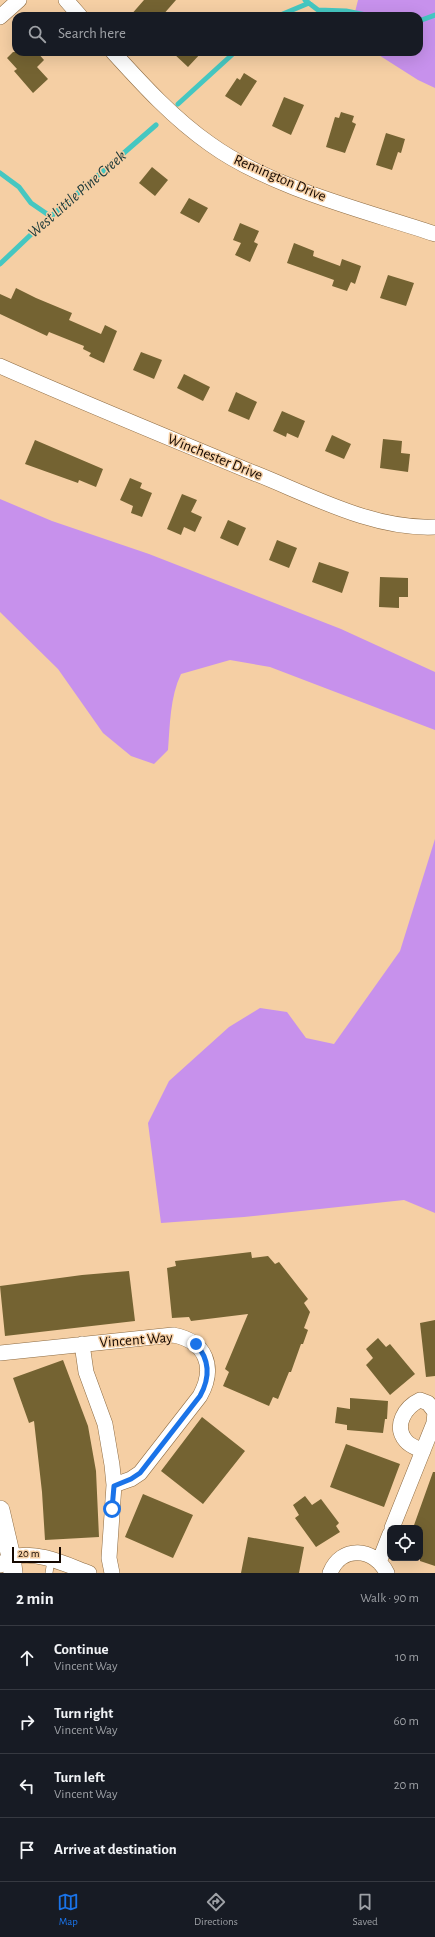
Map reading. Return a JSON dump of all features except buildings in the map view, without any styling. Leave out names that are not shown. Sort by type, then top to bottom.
[{"type":"street","points":[[0,17],[19,0]]},
{"type":"street","points":[[66,0],[76,12]]},
{"type":"street","name":"Remington Drive","points":[[117,56],[175,118],[229,157],[268,177],[435,234]]},
{"type":"street","name":"Winchester Drive","points":[[0,366],[161,435],[359,516],[411,527],[435,527]]},
{"type":"street","name":"Vincent Way","points":[[0,1353],[173,1335],[185,1337],[196,1344],[203,1352],[207,1364],[205,1386],[200,1396],[146,1466],[131,1479],[114,1486]]},
{"type":"street","name":"Vincent Way","points":[[82,1344],[86,1372],[105,1424],[114,1486],[109,1558],[112,1573]]},
{"type":"street","points":[[393,1525],[423,1451],[434,1423],[435,1412],[428,1403],[420,1400],[410,1405],[403,1413],[402,1433],[405,1440],[410,1445],[423,1451]]},
{"type":"street","points":[[0,1510],[8,1565],[23,1555],[50,1566],[89,1573]]},
{"type":"street","points":[[330,1573],[339,1559],[357,1552],[367,1554],[383,1567],[387,1548]]},
{"type":"shaded area","points":[[358,0],[435,0],[435,88],[418,80],[380,56],[423,56],[423,12],[355,12]]},
{"type":"shaded area","points":[[0,499],[52,521],[149,554],[341,629],[435,672],[435,730],[270,667],[230,660],[181,674],[177,683],[173,702],[168,750],[154,764],[131,756],[103,733],[58,669],[0,612]]},
{"type":"shaded area","points":[[435,839],[435,1213],[404,1200],[244,1217],[161,1223],[148,1123],[169,1081],[229,1027],[260,1008],[287,1012],[306,1038],[334,1044],[400,951]]},
{"type":"waterway","name":"West Little Pine Creek","points":[[305,0],[318,10],[351,12]]},
{"type":"waterway","name":"West Little Pine Creek","points":[[288,12],[309,3]]},
{"type":"waterway","name":"West Little Pine Creek","points":[[423,20],[435,15]]},
{"type":"waterway","name":"West Little Pine Creek","points":[[178,104],[231,56]]},
{"type":"waterway","name":"West Little Pine Creek","points":[[0,264],[41,225],[156,125]]},
{"type":"waterway","points":[[0,173],[19,187],[31,203],[50,216]]},
{"type":"route","points":[[112,1509],[114,1486],[131,1479],[140,1473],[200,1396],[205,1386],[207,1364],[203,1352],[196,1344]]}]
